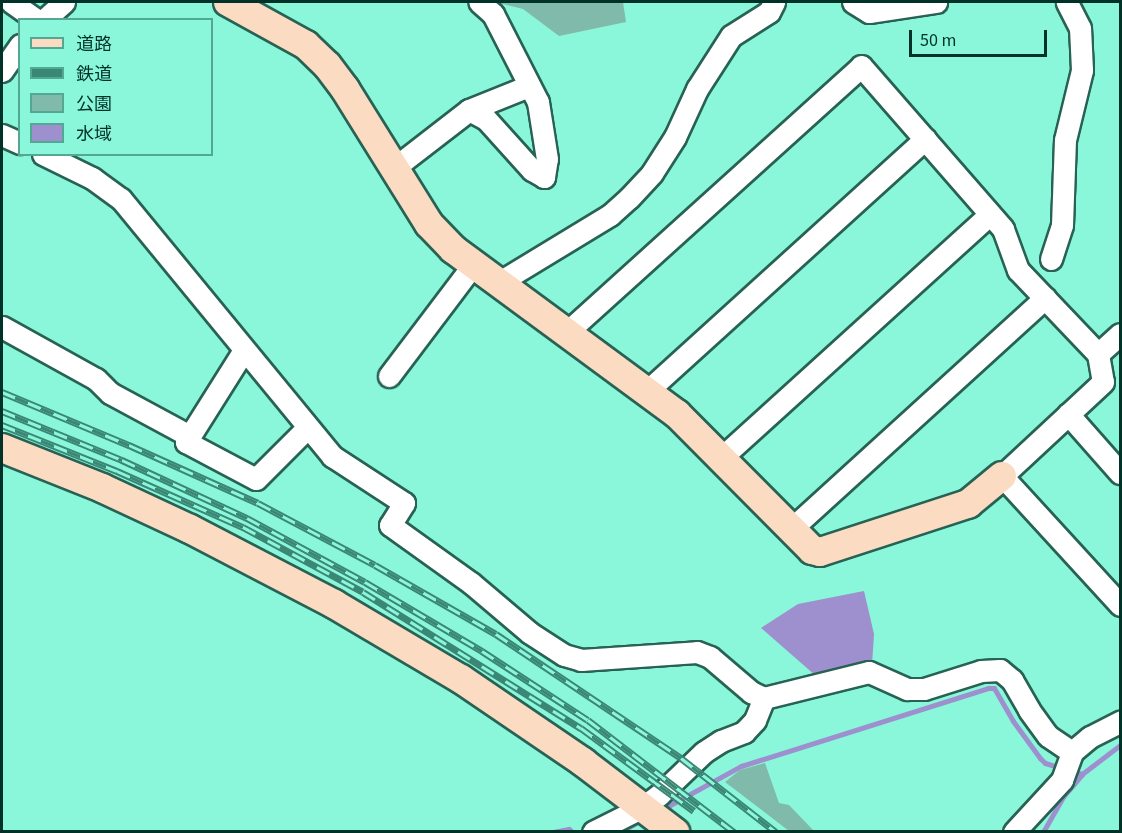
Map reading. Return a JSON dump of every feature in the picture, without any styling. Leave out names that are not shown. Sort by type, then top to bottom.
[{"type":"street","points":[[11,2],[34,18]]},
{"type":"street","points":[[46,18],[64,2]]},
{"type":"street","points":[[228,2],[306,45],[327,65],[345,89],[429,224],[453,249],[473,265],[646,392],[677,414],[812,550],[820,552],[968,504],[1002,476],[1103,382],[1098,354],[1018,270],[1004,230],[861,66],[566,333]]},
{"type":"street","points":[[469,110],[486,119],[532,170],[544,177],[547,159],[538,102],[493,14],[478,2]]},
{"type":"street","points":[[498,283],[610,215],[630,198],[652,173],[675,137],[697,89],[731,36],[769,12],[774,2]]},
{"type":"street","points":[[853,2],[869,12],[936,2]]},
{"type":"street","points":[[1051,259],[1062,225],[1065,140],[1082,70],[1080,28],[1067,2]]},
{"type":"street","points":[[2,71],[18,48]]},
{"type":"street","points":[[394,168],[469,110],[529,86]]},
{"type":"street","points":[[2,135],[18,142]]},
{"type":"street","points":[[646,392],[925,139]]},
{"type":"street","points":[[47,156],[92,178],[121,199],[148,228],[244,350],[332,456],[404,503],[390,525],[471,584],[530,633],[564,655],[581,660],[696,652],[710,657],[751,692],[764,698],[869,672],[907,689],[924,690],[981,670],[1000,670],[1012,680],[1029,710],[1068,764]]},
{"type":"street","points":[[721,458],[990,214]]},
{"type":"street","points":[[389,376],[473,265]]},
{"type":"street","points":[[790,530],[1045,298]]},
{"type":"street","points":[[2,327],[96,379],[110,393],[189,436]]},
{"type":"street","points":[[1098,354],[1120,334]]},
{"type":"street","points":[[244,350],[186,442],[256,479],[307,428]]},
{"type":"street","points":[[1068,414],[1120,472]]},
{"type":"street","points":[[2,448],[102,488],[190,529],[334,604],[461,679],[584,762],[657,817]]},
{"type":"street","points":[[1002,476],[1120,605]]},
{"type":"street","points":[[657,817],[659,795],[704,752],[744,732],[755,720],[764,698]]},
{"type":"street","points":[[1014,831],[1090,737],[1120,722]]},
{"type":"street","points":[[593,831],[657,817]]},
{"type":"green space","points":[[489,2],[623,2],[626,22],[559,36],[523,9],[503,4],[494,6]]},
{"type":"green space","points":[[765,763],[779,803],[789,805],[814,831],[789,831],[725,782],[740,770]]},
{"type":"water","points":[[864,591],[874,634],[872,665],[816,676],[761,628],[798,604]]},
{"type":"waterway","points":[[661,810],[741,766],[988,688],[994,688],[1013,721],[1040,758],[1045,763],[1061,768]]},
{"type":"waterway","points":[[1043,832],[1063,797],[1082,774],[1120,745]]},
{"type":"waterway","points":[[1070,770],[1082,774]]},
{"type":"waterway","points":[[620,832],[642,820]]},
{"type":"waterway","points":[[553,832],[569,829],[572,832]]},
{"type":"railway","points":[[2,392],[129,445],[258,503],[375,565],[496,634],[681,758],[776,832]]},
{"type":"railway","points":[[2,411],[122,460],[247,518],[365,582],[482,651],[588,720],[734,832]]},
{"type":"railway","points":[[2,425],[117,471],[243,527],[363,592],[581,728],[694,811]]}]
